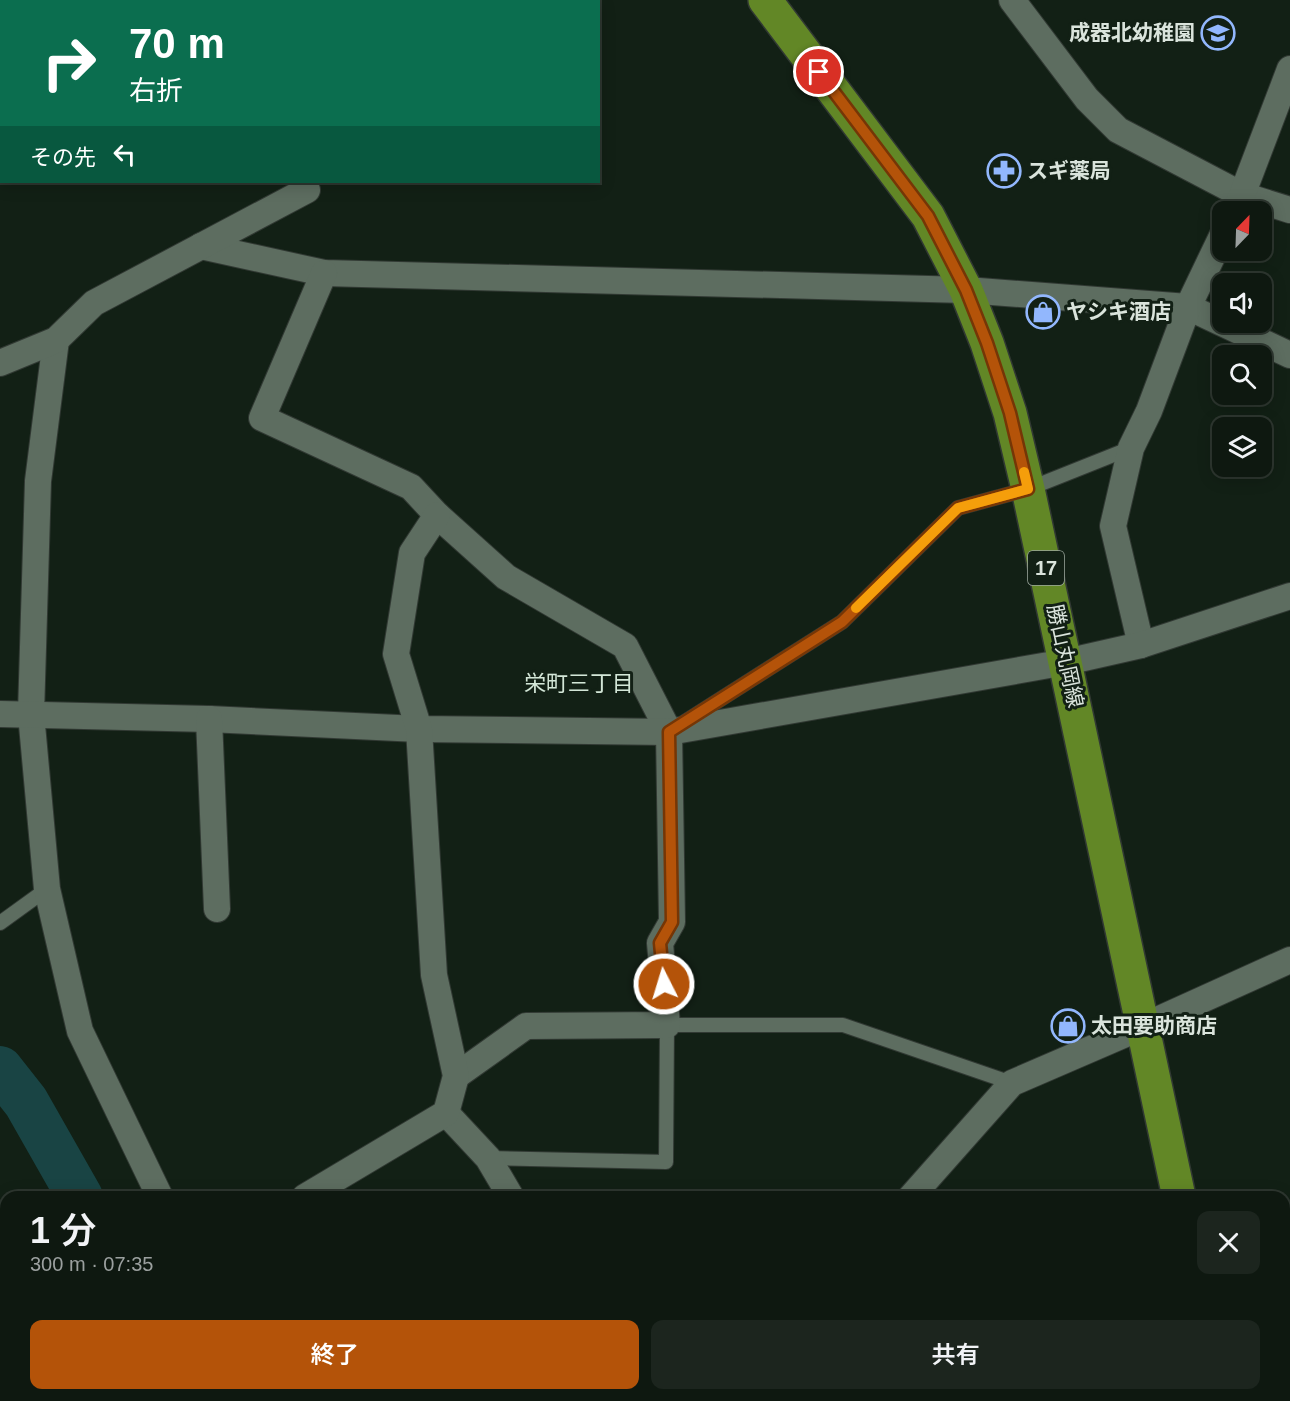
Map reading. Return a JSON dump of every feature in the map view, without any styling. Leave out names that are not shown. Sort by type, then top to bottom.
[{"type":"main road","name":"勝山丸岡線","points":[[765,0],[928,216],[966,290],[987,343],[1010,413],[1028,489],[1178,1191]]},
{"type":"street","points":[[1012,0],[1087,99],[1118,130],[1235,201]]},
{"type":"street","points":[[1239,201],[1290,69]]},
{"type":"street","points":[[0,363],[56,340],[94,303],[307,190]]},
{"type":"street","points":[[1272,208],[1290,210]]},
{"type":"street","points":[[201,246],[324,273],[966,290],[1188,307],[1290,356]]},
{"type":"street","points":[[1141,645],[1113,526],[1131,448],[1149,411],[1188,307],[1212,257]]},
{"type":"street","points":[[324,273],[262,418],[411,487],[436,515],[506,577],[625,646],[669,732],[672,922],[660,943],[667,1025],[526,1026],[456,1076]]},
{"type":"street","points":[[56,340],[38,481],[31,714],[47,889],[80,1031],[157,1191]]},
{"type":"street","points":[[315,1191],[446,1113],[456,1076],[434,975],[419,729],[396,654],[412,553],[436,515]]},
{"type":"street","points":[[0,714],[209,719],[419,729],[669,732],[1066,662],[1141,645],[1290,596]]},
{"type":"street","points":[[209,719],[217,909]]},
{"type":"street","points":[[916,1191],[1012,1083],[1290,960]]},
{"type":"street","points":[[446,1113],[488,1158],[507,1191]]},
{"type":"lane","points":[[669,732],[842,622],[958,508],[1028,489],[1131,448]]},
{"type":"lane","points":[[0,923],[47,889]]},
{"type":"lane","points":[[488,1158],[666,1162],[667,1025],[843,1025],[1012,1083]]},
{"type":"waterway","points":[[0,1069],[26,1102],[77,1191]]},
{"type":"slow traffic","points":[[856,608],[958,508],[1028,489],[1024,472]]},
{"type":"place","name":"成器北幼稚園","points":[[1218,33]]},
{"type":"place","name":"スギ薬局","points":[[1004,171]]},
{"type":"place","name":"ヤシキ酒店","points":[[1043,312]]},
{"type":"place","name":"太田要助商店","points":[[1068,1026]]},
{"type":"district","name":"栄町三丁目","points":[[579,683]]},
{"type":"route","points":[[664,984],[660,943],[672,922],[669,732],[842,622],[958,508],[1028,489],[1010,413],[987,343],[966,290],[928,216],[819,72]]}]
